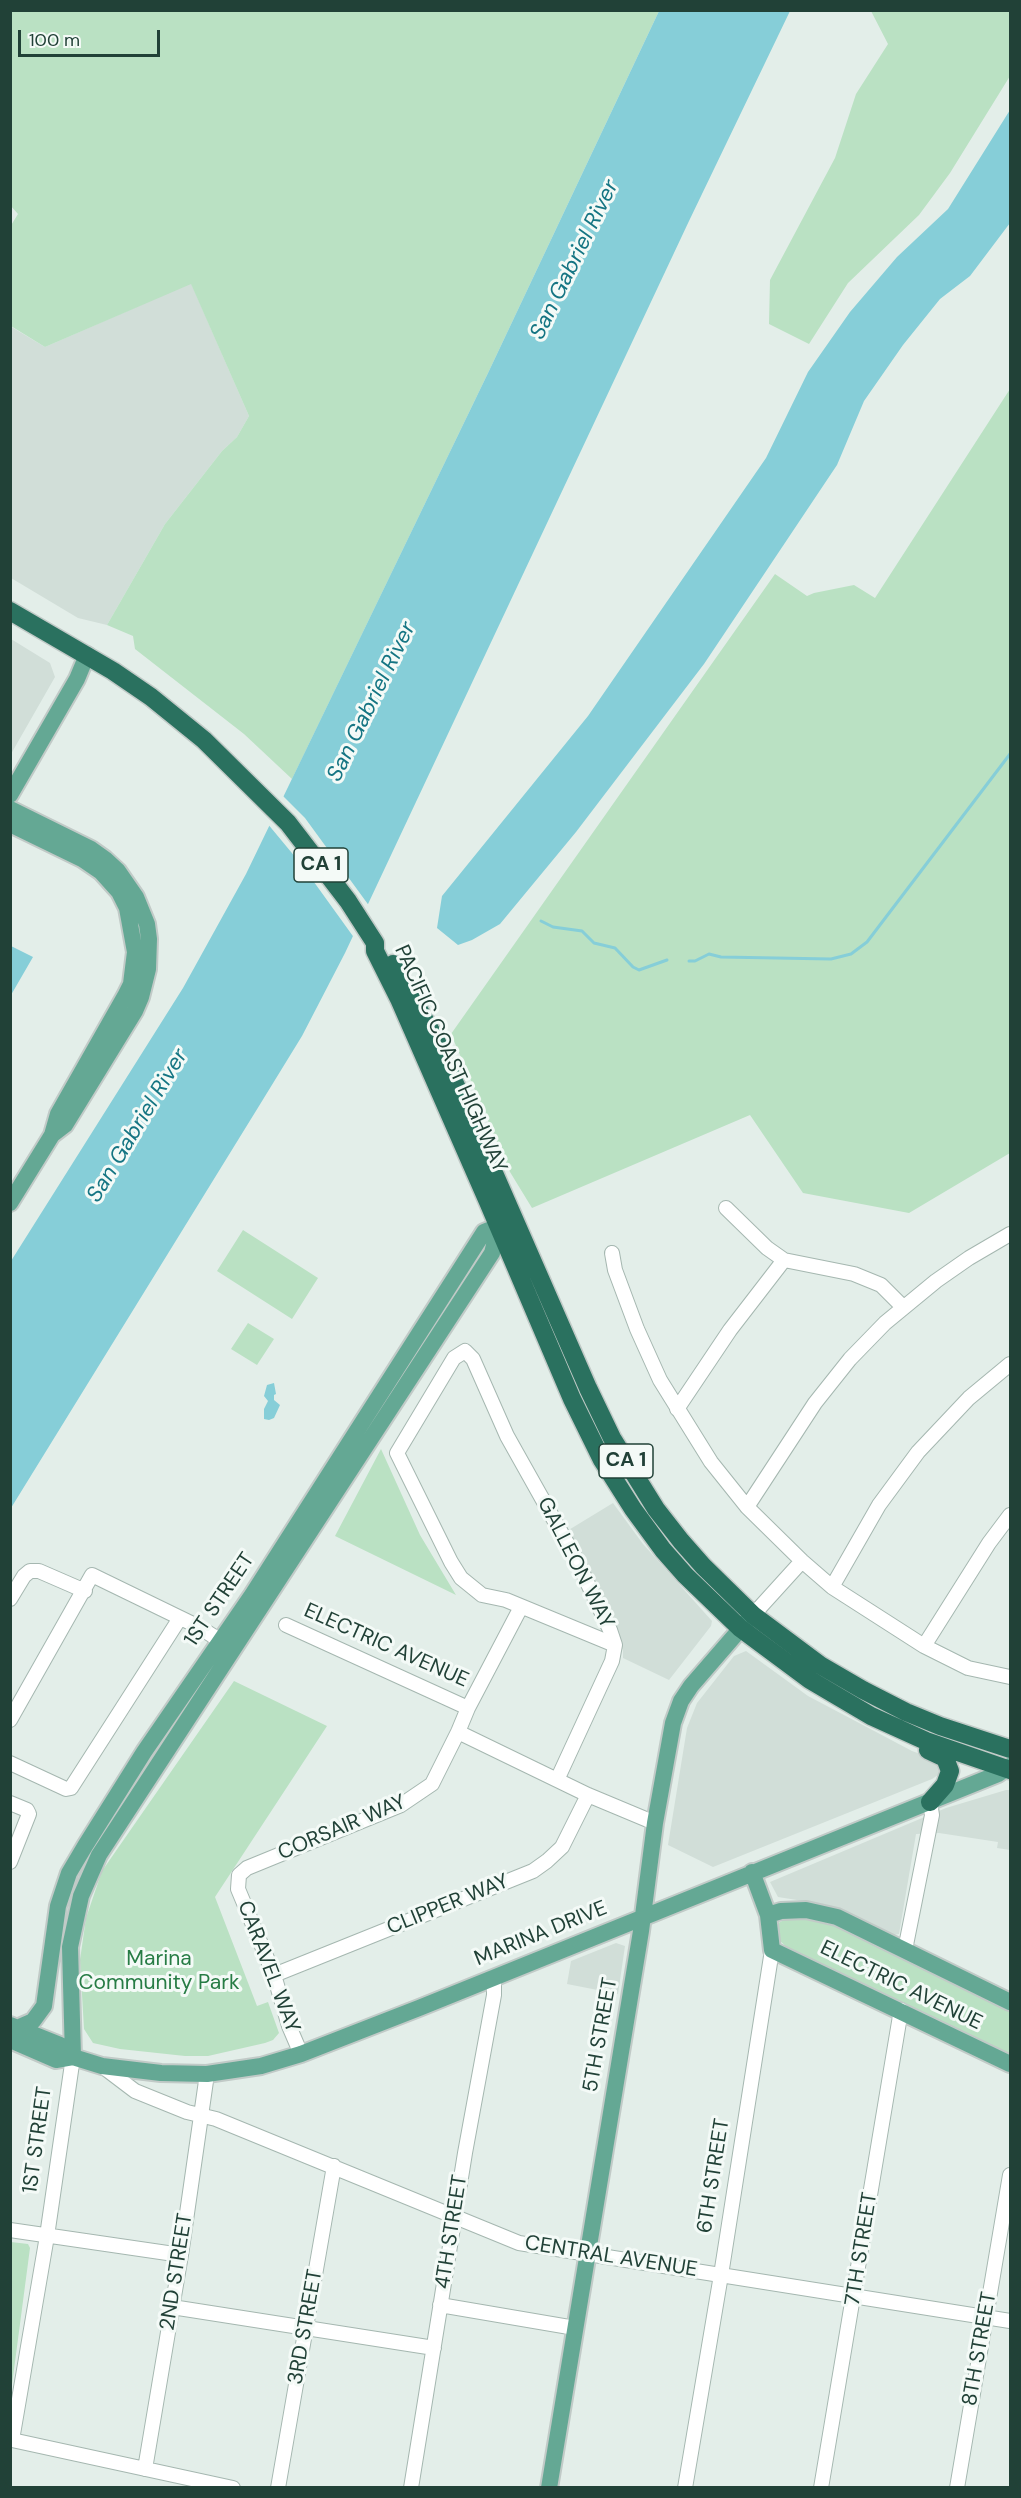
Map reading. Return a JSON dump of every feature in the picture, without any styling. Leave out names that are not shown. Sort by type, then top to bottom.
[{"type":"highway","name":"CA 1","points":[[10,611],[87,655],[151,697],[186,725],[262,796],[311,851],[374,941]]},
{"type":"highway","name":"PACIFIC COAST HIGHWAY","points":[[374,941],[382,946],[436,1040],[612,1438],[656,1509],[681,1541],[753,1615],[820,1665],[906,1712],[940,1726],[1011,1749]]},
{"type":"highway","name":"PACIFIC COAST HIGHWAY","points":[[374,941],[375,951],[399,999],[499,1226],[572,1400],[602,1460],[633,1509],[663,1550],[685,1575],[740,1628],[810,1680],[871,1716],[926,1741],[1010,1768]]},
{"type":"highway","points":[[810,1680],[820,1665]]},
{"type":"highway","points":[[871,1716],[881,1729],[942,1756],[947,1761],[949,1778],[930,1802]]},
{"type":"main road","points":[[10,795],[76,682],[87,655]]},
{"type":"main road","points":[[10,809],[91,849],[118,871],[134,936],[135,952],[131,984],[58,1114],[52,1135],[10,1203]]},
{"type":"main road","points":[[10,824],[82,859],[123,888]]},
{"type":"main road","name":"1ST STREET","points":[[73,2057],[70,1947],[81,1896],[90,1875],[112,1834],[227,1645],[252,1595],[484,1232],[499,1226],[511,1210]]},
{"type":"main road","name":"5TH STREET","points":[[549,2487],[673,1723],[681,1701],[709,1662],[753,1615]]},
{"type":"main road","name":"1ST STREET","points":[[72,2024],[49,1955],[58,1906],[69,1873],[144,1752],[227,1645]]},
{"type":"main road","name":"MARINA DRIVE","points":[[13,2031],[56,2060],[73,2057],[102,2066],[161,2073],[207,2074],[261,2066],[301,2054],[1010,1768]]},
{"type":"main road","name":"6TH STREET","points":[[752,1872],[768,1915],[772,1950]]},
{"type":"main road","name":"ELECTRIC AVENUE","points":[[768,1915],[806,1910],[837,1917],[1011,2001]]},
{"type":"main road","name":"ELECTRIC AVENUE","points":[[772,1950],[1011,2064]]},
{"type":"main road","points":[[13,2031],[33,2021],[44,2006],[49,1955]]},
{"type":"street","points":[[726,1208],[767,1248],[784,1260],[854,1274],[881,1285],[903,1307]]},
{"type":"street","points":[[747,1507],[815,1403],[850,1359],[903,1307],[969,1258],[1011,1234]]},
{"type":"street","points":[[612,1253],[615,1270],[637,1329],[660,1380],[711,1462],[747,1507],[832,1587],[924,1646],[968,1668],[1011,1677]]},
{"type":"street","points":[[677,1409],[730,1330],[784,1260]]},
{"type":"street","name":"GALLEON WAY","points":[[521,1606],[482,1595],[461,1578],[450,1562],[397,1453],[454,1358],[465,1351],[473,1359],[507,1436],[576,1559],[615,1645],[612,1661],[557,1780]]},
{"type":"street","points":[[832,1587],[879,1505],[918,1452],[969,1398],[1011,1364]]},
{"type":"street","points":[[924,1646],[989,1543],[1011,1515]]},
{"type":"street","points":[[753,1615],[802,1561]]},
{"type":"street","points":[[10,1599],[24,1576],[30,1571],[39,1571],[85,1591]]},
{"type":"street","points":[[10,1720],[92,1575],[180,1618],[227,1645]]},
{"type":"street","points":[[521,1606],[615,1645]]},
{"type":"street","name":"CORSAIR WAY","points":[[237,1879],[247,1868],[401,1805],[432,1784],[521,1606]]},
{"type":"street","points":[[10,1762],[66,1790],[71,1788],[180,1618]]},
{"type":"street","name":"ELECTRIC AVENUE","points":[[286,1625],[468,1708]]},
{"type":"street","points":[[458,1732],[588,1795],[655,1823]]},
{"type":"street","name":"CLIPPER WAY","points":[[274,1975],[532,1871],[562,1847],[588,1795]]},
{"type":"street","points":[[905,1950],[932,1815],[930,1802]]},
{"type":"street","points":[[10,1803],[27,1810],[29,1814],[10,1862]]},
{"type":"street","name":"CARAVEL WAY","points":[[237,1879],[238,1889],[274,1975],[289,2026],[301,2054]]},
{"type":"street","name":"6TH STREET","points":[[685,2487],[772,1950]]},
{"type":"street","name":"4TH STREET","points":[[411,2487],[465,2153],[494,1995],[494,1977]]},
{"type":"street","name":"7TH STREET","points":[[821,2487],[901,2010]]},
{"type":"street","name":"1ST STREET","points":[[73,2057],[47,2236],[12,2439],[145,2469]]},
{"type":"street","name":"CENTRAL AVENUE","points":[[102,2066],[135,2091],[201,2116],[216,2119],[519,2243],[1011,2321]]},
{"type":"street","name":"2ND STREET","points":[[145,2469],[181,2255],[207,2074]]},
{"type":"street","name":"3RD STREET","points":[[278,2487],[334,2166]]},
{"type":"street","name":"8TH STREET","points":[[957,2487],[1011,2175]]},
{"type":"street","points":[[10,2230],[181,2255]]},
{"type":"street","points":[[440,2306],[575,2328]]},
{"type":"street","points":[[172,2307],[434,2348]]},
{"type":"street","points":[[145,2469],[233,2487]]},
{"type":"shaded area","points":[[191,283],[249,416],[237,437],[222,451],[165,524],[107,625],[78,618],[11,578],[10,326],[45,347]]},
{"type":"shaded area","points":[[11,639],[50,663],[55,677],[11,754]]},
{"type":"shaded area","points":[[613,1503],[643,1544],[712,1621],[711,1626],[669,1680],[623,1658],[623,1650],[607,1607],[567,1531]]},
{"type":"shaded area","points":[[746,1651],[808,1696],[912,1751],[937,1760],[941,1764],[941,1773],[932,1779],[713,1867],[668,1845],[687,1728],[697,1703],[734,1656]]},
{"type":"shaded area","points":[[1010,1790],[1010,1850],[997,1848],[998,1842],[939,1833],[916,1834],[899,1934],[894,1935],[848,1912],[822,1904],[778,1897],[770,1882],[946,1808]]},
{"type":"shaded area","points":[[616,1943],[625,1946],[618,1994],[567,1984],[571,1961]]},
{"type":"green space","points":[[11,11],[659,11],[292,779],[244,734],[135,649],[133,636],[107,625],[165,524],[222,451],[237,437],[249,416],[191,284],[45,347],[11,326],[10,227],[18,214],[10,205]]},
{"type":"green space","points":[[871,11],[1010,11],[1010,76],[950,173],[919,215],[848,283],[809,344],[769,324],[770,280],[835,158],[856,94],[888,44]]},
{"type":"green space","points":[[1010,389],[1010,1153],[909,1213],[803,1193],[750,1115],[532,1208],[510,1172],[451,1034],[775,574],[807,596],[854,585],[875,598]]},
{"type":"green space","points":[[243,1230],[318,1278],[292,1319],[217,1271]]},
{"type":"green space","points":[[248,1323],[274,1339],[257,1365],[231,1349]]},
{"type":"green space","points":[[381,1449],[420,1535],[456,1595],[335,1536]]},
{"type":"green space","name":"Marina Community Park","points":[[234,1681],[327,1726],[215,1897],[257,2006],[268,2002],[279,2033],[273,2040],[265,2043],[208,2056],[185,2056],[120,2049],[93,2043],[84,2029],[80,1960],[86,1918],[102,1871]]},
{"type":"green space","points":[[782,1917],[813,1918],[828,1922],[1010,2012],[1010,2054],[790,1950],[780,1941],[778,1923],[782,1921]]},
{"type":"green space","points":[[11,2242],[28,2244],[30,2248],[11,2392]]},
{"type":"water","name":"San Gabriel River","points":[[659,11],[790,11],[345,953],[302,1036],[11,1508],[11,1261],[183,988],[246,874],[488,373]]},
{"type":"water","points":[[1010,110],[1010,223],[970,276],[940,299],[903,345],[864,401],[837,465],[704,664],[576,832],[500,924],[458,945],[437,928],[442,896],[588,716],[766,458],[808,372],[850,312],[897,257],[948,209]]},
{"type":"water","points":[[11,946],[33,957],[11,995]]},
{"type":"water","points":[[274,1383],[276,1394],[274,1400],[280,1405],[274,1418],[264,1419],[264,1409],[268,1401],[264,1396],[267,1385]]},
{"type":"pier","points":[[281,794],[305,818],[370,907],[355,939],[301,864],[267,823]]},
{"type":"waterway","points":[[689,961],[695,961],[709,954],[721,957],[831,959],[851,954],[867,942],[1010,754]]},
{"type":"waterway","points":[[541,921],[553,927],[582,931],[594,943],[615,948],[633,967],[639,970],[667,960]]}]
